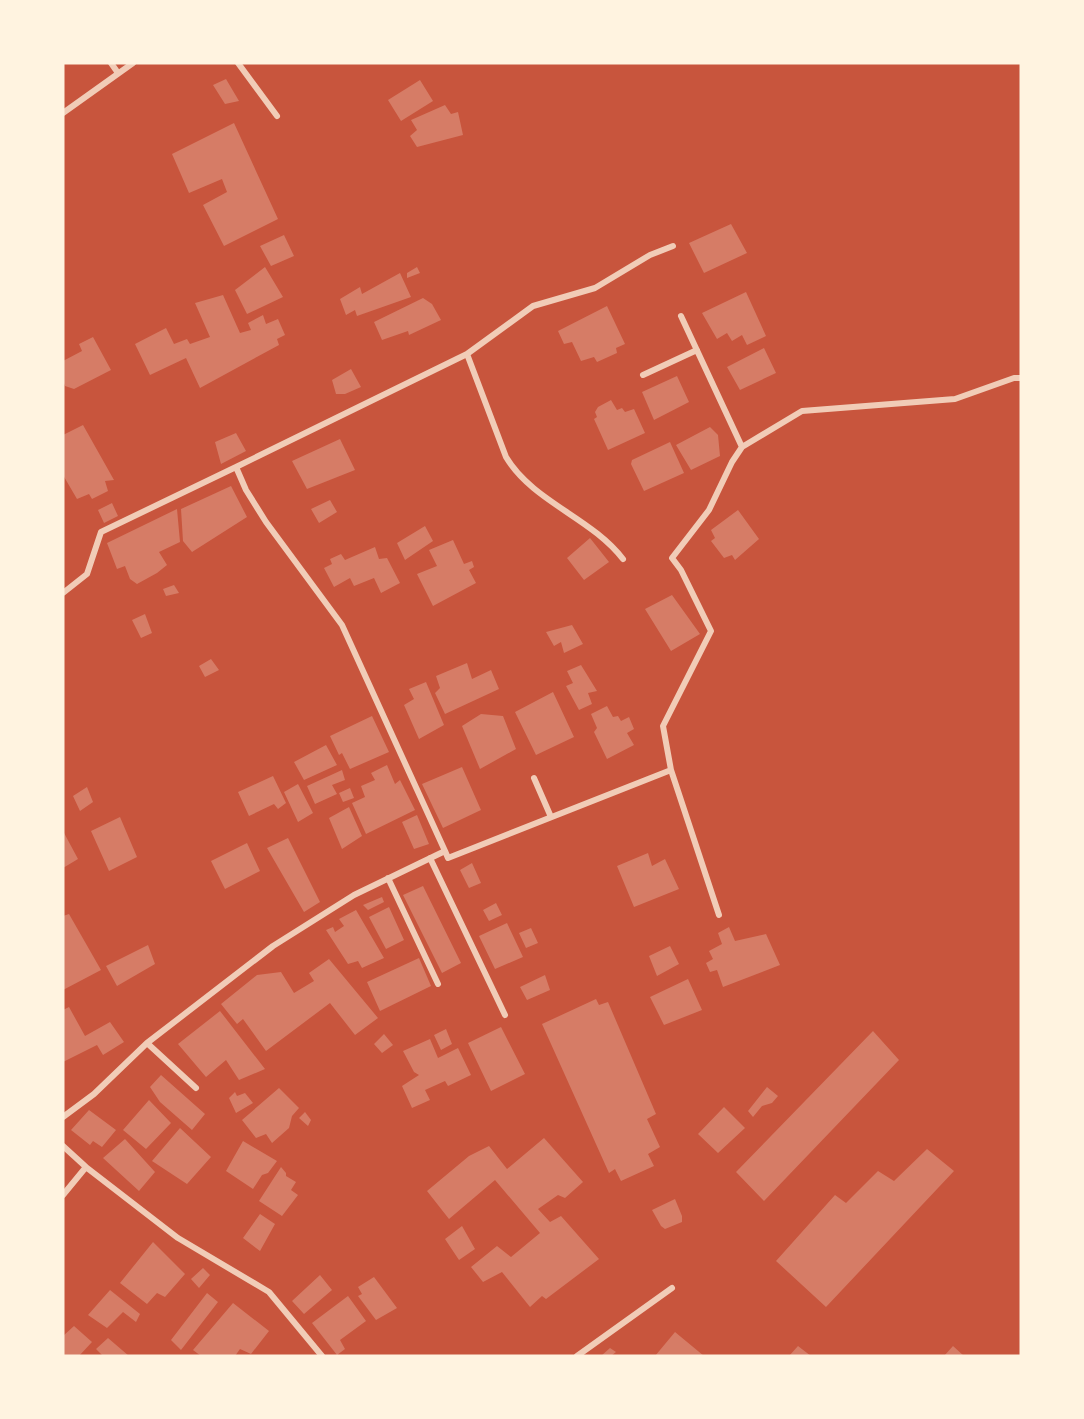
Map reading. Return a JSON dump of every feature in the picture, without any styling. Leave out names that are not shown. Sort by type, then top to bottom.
[{"type":"street","points":[[111,63],[118,73]]},
{"type":"street","points":[[63,113],[133,63]]},
{"type":"street","points":[[238,63],[277,116]]},
{"type":"street","points":[[63,593],[87,574],[101,532],[467,354],[533,306],[595,288],[650,255],[673,246]]},
{"type":"street","points":[[681,316],[742,447]]},
{"type":"street","points":[[643,375],[697,350]]},
{"type":"street","points":[[467,354],[506,457],[512,466],[532,485],[613,545],[623,559]]},
{"type":"street","points":[[719,915],[671,770],[663,726],[711,630],[681,570],[672,558],[709,510],[732,462],[742,447],[802,411],[955,399],[1014,378],[1021,378]]},
{"type":"street","points":[[236,467],[246,490],[266,522],[342,625],[448,858],[671,770]]},
{"type":"street","points":[[534,778],[551,817]]},
{"type":"street","points":[[63,1117],[94,1094],[147,1043],[273,946],[354,895],[445,851]]},
{"type":"street","points":[[430,858],[505,1015]]},
{"type":"street","points":[[388,878],[438,984]]},
{"type":"street","points":[[147,1043],[196,1088]]},
{"type":"street","points":[[63,1146],[86,1167],[178,1238],[269,1292],[321,1356]]},
{"type":"street","points":[[63,1194],[86,1167]]},
{"type":"street","points":[[577,1356],[672,1288]]},
{"type":"building","points":[[226,79],[239,101],[225,104],[213,85]]},
{"type":"building","points":[[420,80],[433,101],[401,121],[388,100]]},
{"type":"building","points":[[445,105],[451,114],[458,112],[463,135],[417,147],[410,136],[417,130],[411,120]]},
{"type":"building","points":[[234,123],[278,219],[224,246],[203,205],[227,192],[222,179],[189,193],[172,154]]},
{"type":"building","points":[[731,224],[747,253],[704,273],[689,243]]},
{"type":"building","points":[[284,235],[294,256],[271,266],[260,246]]},
{"type":"building","points":[[265,267],[283,297],[247,314],[235,290]]},
{"type":"building","points":[[417,267],[420,273],[407,278],[407,273]]},
{"type":"building","points":[[400,273],[411,297],[357,316],[355,310],[346,315],[340,299],[360,287],[362,294]]},
{"type":"building","points":[[746,292],[766,336],[747,345],[742,335],[732,341],[727,333],[717,339],[702,313]]},
{"type":"building","points":[[223,295],[240,333],[251,330],[248,323],[263,315],[266,324],[278,319],[285,335],[277,339],[279,345],[200,388],[186,358],[150,375],[135,344],[166,328],[174,344],[187,339],[190,344],[210,337],[195,303]]},
{"type":"building","points":[[423,298],[432,304],[441,320],[409,335],[408,331],[382,340],[374,322]]},
{"type":"building","points":[[607,306],[625,344],[616,348],[617,353],[597,362],[594,357],[581,361],[572,342],[564,344],[558,331]]},
{"type":"building","points":[[93,337],[111,370],[74,389],[65,386],[63,361],[82,351],[79,344]]},
{"type":"building","points":[[764,348],[776,373],[740,390],[727,367]]},
{"type":"building","points":[[351,369],[361,387],[345,394],[336,394],[332,380]]},
{"type":"building","points":[[677,376],[689,402],[654,420],[642,392]]},
{"type":"building","points":[[611,400],[617,410],[622,408],[625,412],[634,409],[645,433],[608,450],[594,419],[597,417],[595,412],[598,407]]},
{"type":"building","points":[[83,425],[114,480],[105,481],[108,491],[92,499],[89,494],[77,499],[63,475],[63,435]]},
{"type":"building","points":[[710,427],[718,435],[720,456],[691,470],[676,445]]},
{"type":"building","points":[[236,433],[246,451],[221,464],[215,442]]},
{"type":"building","points":[[340,439],[355,470],[307,489],[292,461]]},
{"type":"building","points":[[670,442],[684,473],[644,491],[631,464],[632,460]]},
{"type":"building","points":[[231,486],[247,517],[192,552],[183,541],[181,509]]},
{"type":"building","points":[[330,500],[337,512],[319,523],[311,509]]},
{"type":"building","points":[[112,503],[118,516],[104,523],[98,510]]},
{"type":"building","points":[[177,509],[180,542],[159,552],[167,565],[137,584],[130,579],[125,566],[117,569],[107,543]]},
{"type":"building","points":[[738,510],[759,539],[735,560],[732,555],[724,558],[711,541],[715,538],[711,530]]},
{"type":"building","points":[[425,526],[433,541],[405,560],[397,543]]},
{"type":"building","points":[[590,538],[609,562],[584,580],[567,558]]},
{"type":"building","points":[[453,540],[464,564],[472,561],[474,567],[469,570],[476,583],[433,606],[417,574],[437,566],[429,550]]},
{"type":"building","points":[[375,547],[379,559],[387,558],[400,583],[381,593],[374,578],[354,586],[350,578],[334,587],[324,568],[332,564],[330,559],[341,554],[345,560]]},
{"type":"building","points":[[174,585],[179,593],[166,596],[163,589]]},
{"type":"building","points":[[672,595],[700,634],[671,651],[645,609]]},
{"type":"building","points":[[145,614],[152,633],[141,638],[132,620]]},
{"type":"building","points":[[572,625],[583,644],[564,653],[561,642],[554,646],[546,632]]},
{"type":"building","points":[[211,659],[219,670],[205,677],[199,666]]},
{"type":"building","points":[[467,663],[472,679],[491,670],[499,689],[445,714],[435,693],[440,688],[436,676]]},
{"type":"building","points":[[581,665],[597,691],[588,693],[592,704],[579,710],[566,686],[573,683],[567,671]]},
{"type":"building","points":[[426,682],[444,725],[419,739],[404,705],[414,699],[409,689]]},
{"type":"building","points":[[553,692],[574,737],[536,755],[515,712]]},
{"type":"building","points":[[607,706],[613,717],[618,716],[621,721],[629,717],[634,729],[627,733],[634,745],[607,759],[594,732],[597,728],[591,714]]},
{"type":"building","points":[[481,714],[503,716],[516,749],[480,769],[462,726]]},
{"type":"building","points":[[372,716],[389,752],[350,769],[342,753],[339,755],[330,736]]},
{"type":"building","points":[[326,745],[337,765],[304,780],[294,762]]},
{"type":"building","points":[[387,765],[395,784],[400,780],[415,810],[366,834],[352,803],[365,797],[361,786],[375,780],[371,773]]},
{"type":"building","points":[[462,767],[481,810],[443,828],[422,784]]},
{"type":"building","points":[[342,770],[345,780],[332,785],[337,794],[315,804],[307,786]]},
{"type":"building","points":[[273,776],[286,803],[278,809],[274,804],[249,816],[238,792]]},
{"type":"building","points":[[298,784],[313,813],[298,822],[284,792]]},
{"type":"building","points":[[87,787],[93,802],[80,811],[73,796]]},
{"type":"building","points":[[350,788],[354,798],[343,802],[339,793]]},
{"type":"building","points":[[349,807],[362,836],[342,849],[329,818]]},
{"type":"building","points":[[417,815],[429,844],[414,849],[402,822]]},
{"type":"building","points":[[120,817],[137,857],[109,871],[91,831]]},
{"type":"building","points":[[63,831],[78,859],[63,868]]},
{"type":"building","points":[[288,838],[320,902],[304,912],[267,848]]},
{"type":"building","points":[[247,843],[260,871],[225,889],[211,861]]},
{"type":"building","points":[[648,853],[652,866],[665,859],[679,889],[634,907],[617,866]]},
{"type":"building","points":[[472,863],[481,883],[469,888],[460,870]]},
{"type":"building","points":[[423,886],[461,963],[442,973],[403,895]]},
{"type":"building","points":[[382,897],[384,902],[368,910],[363,905]]},
{"type":"building","points":[[496,903],[502,915],[489,921],[483,910]]},
{"type":"building","points":[[389,907],[404,940],[386,949],[369,917]]},
{"type":"building","points":[[356,910],[384,958],[362,968],[358,961],[348,964],[326,930],[333,927],[335,932],[344,926],[339,919]]},
{"type":"building","points":[[69,914],[101,970],[63,990],[63,916]]},
{"type":"building","points":[[507,923],[523,957],[495,969],[479,936]]},
{"type":"building","points":[[729,927],[735,941],[766,934],[780,965],[723,987],[717,970],[710,972],[706,963],[713,959],[709,951],[722,944],[718,933]]},
{"type":"building","points":[[531,928],[538,943],[526,948],[519,933]]},
{"type":"building","points":[[148,945],[155,964],[117,986],[106,966]]},
{"type":"building","points":[[670,946],[679,964],[657,976],[649,956]]},
{"type":"building","points":[[419,958],[431,986],[380,1011],[367,982]]},
{"type":"building","points":[[329,959],[378,1018],[355,1035],[330,1003],[266,1051],[243,1019],[237,1024],[221,1004],[257,975],[281,972],[294,993],[314,981],[309,973]]},
{"type":"building","points":[[545,975],[550,990],[527,1000],[520,987]]},
{"type":"building","points":[[688,979],[702,1010],[664,1025],[650,997]]},
{"type":"building","points":[[596,999],[599,1005],[608,1002],[656,1114],[647,1119],[660,1147],[648,1154],[654,1166],[621,1181],[615,1169],[609,1173],[542,1024]]},
{"type":"building","points":[[69,1007],[85,1036],[110,1022],[124,1042],[103,1055],[97,1045],[63,1062],[63,1010]]},
{"type":"building","points":[[220,1011],[265,1069],[239,1080],[226,1060],[206,1077],[178,1044]]},
{"type":"building","points":[[501,1027],[525,1074],[491,1091],[468,1043]]},
{"type":"building","points":[[446,1029],[452,1044],[441,1050],[434,1035]]},
{"type":"building","points":[[873,1031],[899,1060],[764,1201],[736,1172]]},
{"type":"building","points":[[384,1034],[393,1045],[382,1053],[374,1044]]},
{"type":"building","points":[[430,1039],[438,1058],[458,1048],[471,1075],[448,1086],[445,1081],[425,1090],[430,1100],[412,1108],[402,1086],[419,1075],[414,1072],[403,1051]]},
{"type":"building","points":[[161,1075],[205,1114],[192,1130],[160,1102],[150,1087]]},
{"type":"building","points":[[767,1087],[778,1096],[772,1103],[762,1106],[753,1117],[748,1111]]},
{"type":"building","points":[[279,1088],[299,1108],[292,1116],[289,1128],[272,1143],[266,1134],[256,1138],[242,1120]]},
{"type":"building","points":[[235,1092],[237,1096],[245,1093],[253,1103],[236,1113],[229,1098]]},
{"type":"building","points":[[149,1100],[171,1123],[146,1149],[123,1130]]},
{"type":"building","points":[[724,1107],[745,1128],[718,1153],[698,1134]]},
{"type":"building","points":[[89,1110],[116,1130],[102,1147],[93,1141],[90,1145],[71,1130]]},
{"type":"building","points":[[305,1112],[311,1120],[308,1126],[299,1118]]},
{"type":"building","points":[[180,1128],[211,1157],[187,1184],[152,1161]]},
{"type":"building","points":[[544,1138],[583,1182],[565,1198],[558,1195],[538,1209],[550,1222],[561,1216],[599,1259],[546,1299],[542,1296],[530,1307],[502,1272],[483,1282],[471,1267],[497,1246],[511,1257],[540,1233],[495,1180],[449,1219],[427,1191],[469,1156],[489,1146],[507,1169]]},
{"type":"building","points":[[125,1139],[155,1172],[139,1191],[103,1158]]},
{"type":"building","points":[[243,1141],[277,1161],[268,1173],[262,1175],[253,1189],[226,1171]]},
{"type":"building","points":[[927,1149],[954,1171],[826,1307],[776,1261],[835,1195],[846,1203],[878,1171],[894,1181]]},
{"type":"building","points":[[281,1167],[286,1176],[296,1182],[291,1190],[298,1195],[282,1216],[259,1201]]},
{"type":"building","points":[[675,1199],[682,1222],[665,1229],[652,1210]]},
{"type":"building","points":[[260,1214],[275,1224],[260,1251],[243,1238]]},
{"type":"building","points":[[462,1226],[475,1249],[459,1260],[445,1239]]},
{"type":"building","points":[[153,1242],[185,1274],[165,1297],[157,1293],[147,1304],[120,1283]]},
{"type":"building","points":[[203,1268],[210,1275],[199,1288],[191,1279]]},
{"type":"building","points":[[320,1275],[332,1290],[304,1314],[292,1301]]},
{"type":"building","points":[[374,1277],[397,1308],[376,1320],[358,1296],[362,1294],[358,1287]]},
{"type":"building","points":[[110,1290],[140,1314],[136,1322],[123,1312],[107,1328],[88,1315]]},
{"type":"building","points":[[207,1293],[218,1302],[181,1350],[171,1340]]},
{"type":"building","points":[[348,1296],[366,1321],[340,1340],[345,1349],[337,1355],[312,1323]]},
{"type":"building","points":[[233,1303],[269,1331],[251,1354],[240,1349],[235,1356],[201,1356],[193,1350]]},
{"type":"building","points":[[74,1326],[92,1342],[79,1356],[63,1356],[63,1336]]},
{"type":"building","points":[[675,1332],[704,1356],[655,1356]]},
{"type":"building","points":[[108,1338],[129,1356],[103,1356],[96,1349]]},
{"type":"building","points":[[798,1346],[811,1356],[789,1356]]},
{"type":"building","points":[[953,1346],[964,1356],[944,1356]]},
{"type":"building","points":[[610,1348],[616,1352],[611,1356],[601,1356]]}]
